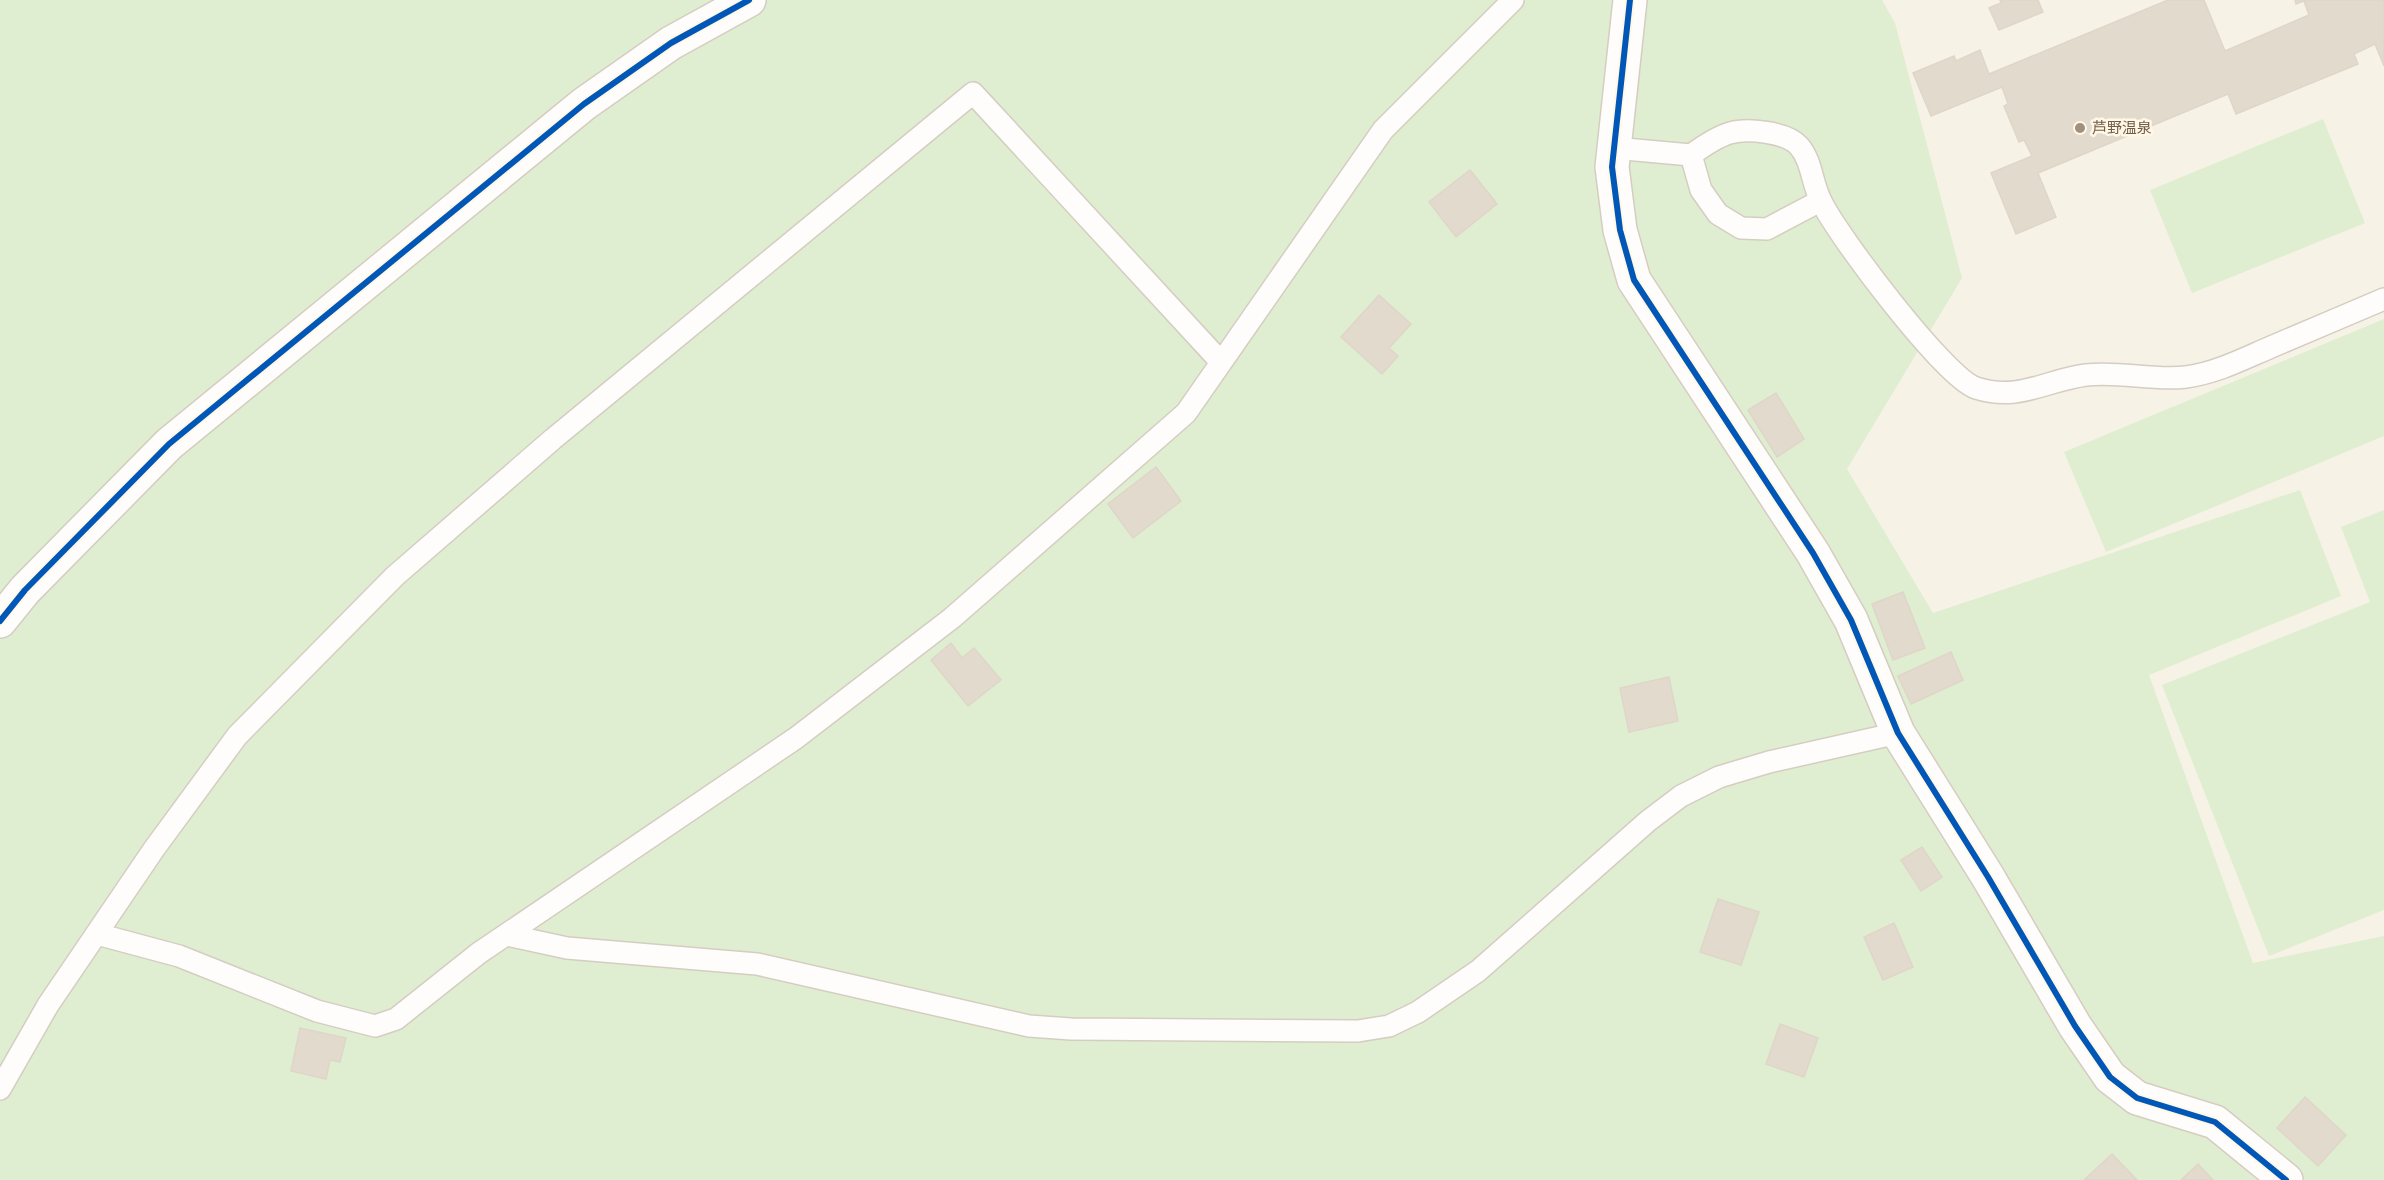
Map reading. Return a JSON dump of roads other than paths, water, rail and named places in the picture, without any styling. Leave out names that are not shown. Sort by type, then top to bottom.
[{"type":"street","points":[[0,621],[25,590],[169,444],[584,104],[671,43],[749,0]]},
{"type":"street","points":[[1630,0],[1612,167],[1620,230],[1634,280],[1813,552],[1851,620],[1898,733],[1988,877],[2075,1026],[2110,1077],[2137,1098],[2215,1122],[2286,1180]]},
{"type":"lane","points":[[97,934],[178,956],[317,1011],[375,1026],[396,1019],[479,953],[796,738],[952,618],[1186,413],[1220,361],[1383,130],[1513,0]]},
{"type":"lane","points":[[0,1089],[48,1005],[154,849],[237,736],[395,576],[553,439],[973,93],[1220,361]]},
{"type":"lane","points":[[1614,148],[1691,155],[1731,133],[1758,131],[1780,136],[1799,146],[1810,168],[1820,201],[1846,240],[1908,321],[1953,373],[1973,387],[1995,393],[2021,393],[2085,375],[2119,374],[2163,379],[2214,371],[2384,299]]},
{"type":"lane","points":[[1691,155],[1701,190],[1718,214],[1741,228],[1767,229],[1820,201]]},
{"type":"lane","points":[[507,935],[567,948],[758,963],[1029,1026],[1071,1029],[1358,1031],[1389,1026],[1418,1012],[1478,971],[1648,820],[1681,796],[1719,777],[1769,762],[1898,733]]},
{"type":"place","name":"芦野温泉","points":[[2080,128]]}]
